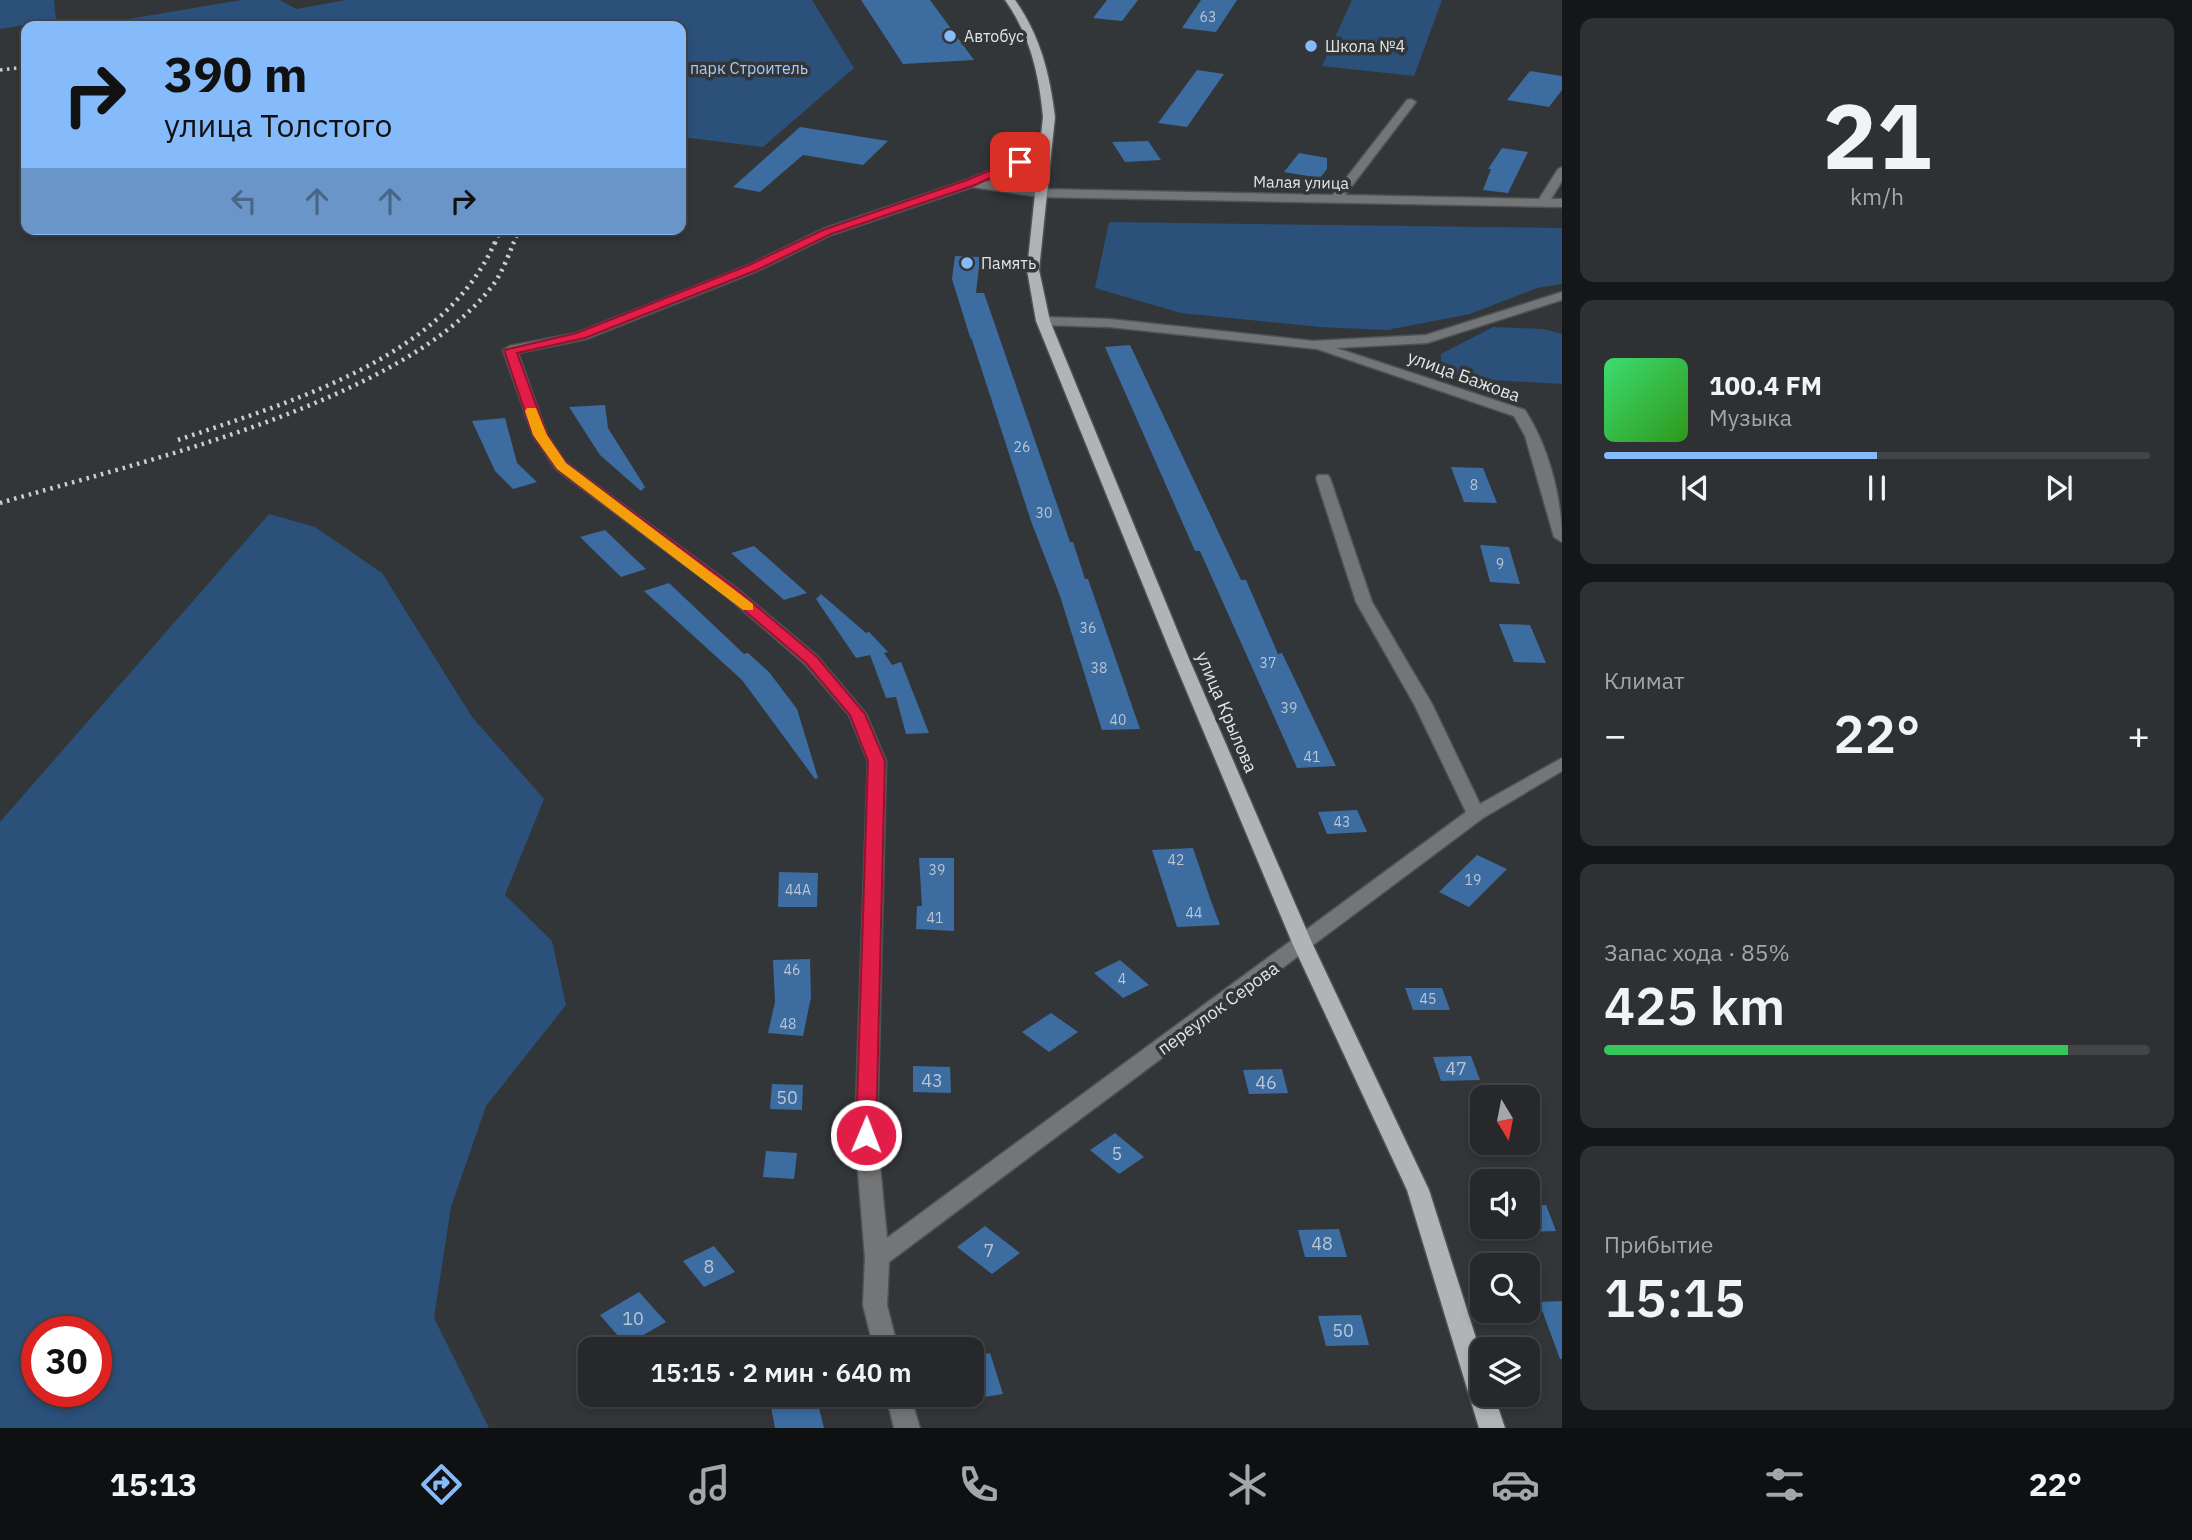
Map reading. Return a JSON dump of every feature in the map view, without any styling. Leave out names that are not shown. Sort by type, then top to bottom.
[{"type":"main road","name":"улица Крылова","points":[[1010,0],[1035,49],[1045,78],[1049,117],[1033,270],[1043,321],[1179,654],[1303,945],[1418,1190],[1492,1428]]},
{"type":"street","points":[[1337,198],[1411,102]]},
{"type":"street","points":[[883,1337],[875,1305],[877,1258],[866,1135],[877,761],[858,714],[811,660],[730,591],[561,466],[540,435],[510,350],[581,336],[753,268],[827,232],[971,183],[1044,152]]},
{"type":"street","points":[[1544,203],[1562,171]]},
{"type":"street","name":"Малая улица","points":[[971,183],[1040,192],[1562,203]]},
{"type":"street","points":[[1043,321],[1109,323],[1313,345],[1427,339],[1562,296]]},
{"type":"street","name":"улица Бажова","points":[[1313,345],[1520,413],[1532,436],[1562,537]]},
{"type":"street","points":[[1323,478],[1364,602],[1423,704],[1476,814]]},
{"type":"street","name":"переулок Серова","points":[[877,1258],[1303,945],[1476,814],[1562,763]]},
{"type":"street","points":[[901,1407],[906,1428]]},
{"type":"green space","points":[[0,0],[54,0],[56,20],[21,21],[21,26],[0,29]]},
{"type":"green space","name":"парк Строитель","points":[[241,0],[280,0],[296,9],[346,0],[812,0],[854,68],[763,147],[686,138],[686,21],[123,20]]},
{"type":"green space","points":[[1352,0],[1442,0],[1414,76],[1322,66]]},
{"type":"green space","points":[[1109,222],[1562,228],[1562,284],[1537,288],[1470,314],[1387,330],[1320,327],[1181,313],[1095,288]]},
{"type":"green space","points":[[1493,327],[1543,329],[1562,334],[1562,384],[1475,379],[1441,372],[1441,354]]},
{"type":"green space","points":[[269,514],[315,527],[382,573],[472,717],[544,799],[505,895],[552,941],[566,1005],[486,1106],[451,1207],[434,1318],[489,1428],[0,1428],[0,822]]},
{"type":"building","points":[[861,0],[930,0],[974,60],[903,64]]},
{"type":"building","points":[[1107,0],[1138,0],[1122,21],[1093,18]]},
{"type":"building","points":[[1201,0],[1237,0],[1216,32],[1182,28]]},
{"type":"building","points":[[1197,70],[1224,74],[1187,127],[1158,123]]},
{"type":"building","points":[[1530,71],[1562,76],[1562,90],[1549,107],[1507,100]]},
{"type":"building","points":[[800,127],[888,141],[863,165],[803,155],[760,192],[733,187]]},
{"type":"building","points":[[1148,141],[1161,160],[1125,162],[1112,142]]},
{"type":"building","points":[[1502,148],[1528,152],[1508,193],[1483,190],[1491,169],[1488,169]]},
{"type":"building","points":[[1299,153],[1327,158],[1327,169],[1320,178],[1284,172]]},
{"type":"building","points":[[955,256],[980,257],[976,293],[984,293],[1070,542],[1073,542],[1085,579],[1088,579],[1140,729],[1102,730],[1060,596],[1031,521],[952,279]]},
{"type":"building","points":[[1130,345],[1241,580],[1246,580],[1278,654],[1282,653],[1336,766],[1297,768],[1200,551],[1195,551],[1105,347]]},
{"type":"building","points":[[605,405],[608,428],[645,487],[641,491],[600,455],[569,407]]},
{"type":"building","points":[[505,418],[517,463],[537,482],[513,489],[495,471],[472,421]]},
{"type":"building","points":[[1451,467],[1483,468],[1497,503],[1464,502]]},
{"type":"building","points":[[605,530],[646,569],[621,577],[580,537]]},
{"type":"building","points":[[1480,545],[1509,547],[1520,584],[1490,582]]},
{"type":"building","points":[[754,546],[807,593],[784,600],[731,553]]},
{"type":"building","points":[[669,583],[744,654],[748,653],[769,672],[797,709],[818,778],[815,779],[742,680],[644,591]]},
{"type":"building","points":[[821,594],[866,633],[869,632],[888,652],[884,653],[892,665],[901,662],[929,733],[906,734],[896,697],[886,698],[870,655],[856,658],[816,599]]},
{"type":"building","points":[[1499,624],[1530,625],[1546,663],[1514,662]]},
{"type":"building","points":[[1357,810],[1367,832],[1327,834],[1318,812]]},
{"type":"building","points":[[1193,848],[1220,925],[1177,927],[1152,850]]},
{"type":"building","points":[[1477,855],[1507,869],[1469,907],[1439,892]]},
{"type":"building","points":[[919,858],[954,858],[954,931],[916,929],[917,906],[922,906]]},
{"type":"building","points":[[779,872],[818,873],[817,907],[778,907]]},
{"type":"building","points":[[810,959],[811,997],[803,1036],[768,1033],[775,1002],[773,960]]},
{"type":"building","points":[[1120,960],[1149,985],[1123,998],[1094,973]]},
{"type":"building","points":[[1405,988],[1442,988],[1450,1010],[1413,1010]]},
{"type":"building","points":[[1051,1013],[1078,1032],[1049,1052],[1022,1032]]},
{"type":"building","points":[[1471,1056],[1480,1080],[1441,1081],[1433,1057]]},
{"type":"building","points":[[913,1066],[950,1067],[951,1093],[913,1092]]},
{"type":"building","points":[[1282,1069],[1288,1093],[1249,1094],[1243,1070]]},
{"type":"building","points":[[772,1084],[803,1085],[802,1110],[770,1109]]},
{"type":"building","points":[[1115,1133],[1144,1157],[1119,1174],[1090,1150]]},
{"type":"building","points":[[766,1151],[797,1153],[794,1179],[763,1177]]},
{"type":"building","points":[[1540,1205],[1546,1205],[1556,1231],[1540,1232]]},
{"type":"building","points":[[985,1226],[1020,1253],[992,1274],[957,1247]]},
{"type":"building","points":[[1339,1229],[1347,1257],[1305,1257],[1298,1230]]},
{"type":"building","points":[[714,1246],[735,1272],[704,1287],[683,1261]]},
{"type":"building","points":[[639,1292],[666,1322],[640,1337],[619,1337],[600,1315]]},
{"type":"building","points":[[1562,1301],[1562,1359],[1560,1359],[1540,1302]]},
{"type":"building","points":[[1361,1315],[1369,1345],[1326,1346],[1318,1316]]},
{"type":"building","points":[[990,1353],[1003,1394],[984,1397],[984,1354]]},
{"type":"building","points":[[771,1407],[819,1407],[824,1428],[775,1428]]},
{"type":"railway","points":[[0,70],[21,68]]},
{"type":"railway","points":[[495,244],[499,235]]},
{"type":"railway","points":[[513,244],[517,235]]},
{"type":"railway","points":[[178,440],[314,392],[359,371],[402,346],[440,317],[471,283],[495,242]]},
{"type":"railway","points":[[0,503],[194,447],[335,395],[398,363],[452,326],[493,285],[514,242]]},
{"type":"slow traffic","points":[[531,411],[540,435],[561,466],[748,607]]},
{"type":"place","name":"Автобус","points":[[950,36]]},
{"type":"place","name":"Школа №4","points":[[1311,46]]},
{"type":"place","name":"Память","points":[[967,263]]},
{"type":"route","points":[[866,1135],[874,790],[877,761],[858,714],[811,660],[730,591],[561,466],[540,435],[510,350],[581,336],[753,268],[827,232],[875,213],[971,183],[1020,162]]}]
